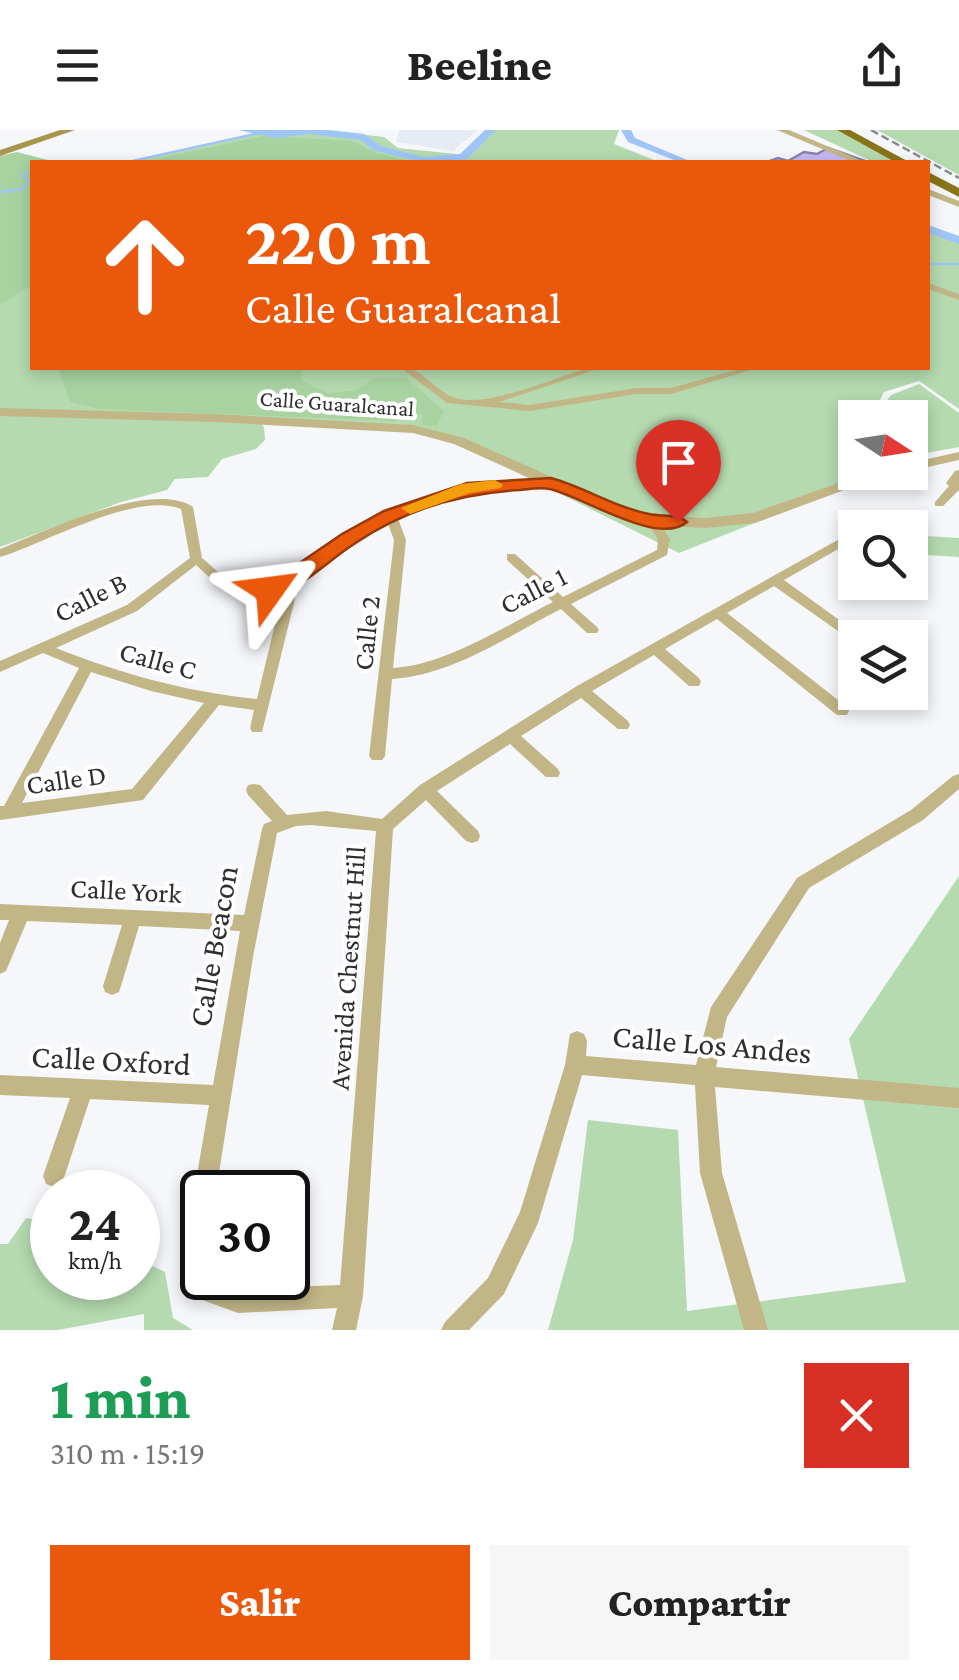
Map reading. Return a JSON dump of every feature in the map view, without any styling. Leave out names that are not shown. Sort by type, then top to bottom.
[{"type":"highway","points":[[842,130],[908,160]]},
{"type":"highway","points":[[862,130],[908,160]]},
{"type":"highway","points":[[930,167],[959,183]]},
{"type":"highway","points":[[930,177],[959,198]]},
{"type":"main road","points":[[0,153],[70,130]]},
{"type":"street","points":[[783,130],[798,132],[864,160]]},
{"type":"street","points":[[798,132],[856,160]]},
{"type":"street","points":[[930,193],[959,198]]},
{"type":"street","points":[[930,290],[959,297]]},
{"type":"street","points":[[409,370],[451,400],[530,408],[636,391],[671,391],[745,370]]},
{"type":"street","points":[[480,404],[590,370]]},
{"type":"street","name":"Calle Guaralcanal","points":[[0,412],[215,418],[413,430],[459,442],[613,510],[650,520],[706,523],[755,518],[838,489]]},
{"type":"street","points":[[928,463],[959,456]]},
{"type":"street","points":[[939,504],[956,486],[952,484],[959,473]]},
{"type":"street","points":[[0,553],[130,505],[172,501],[186,507],[196,560],[238,592],[260,594],[286,584],[348,538],[390,515],[467,488],[551,483]]},
{"type":"street","name":"Calle 2","points":[[377,756],[400,540],[390,515]]},
{"type":"street","name":"Calle 1","points":[[388,674],[417,672],[445,662],[664,552],[664,538],[650,520]]},
{"type":"street","name":"Avenida Chestnut Hill","points":[[344,1330],[351,1296],[386,826],[426,790],[582,690],[838,545]]},
{"type":"street","points":[[511,557],[592,630]]},
{"type":"street","name":"Calle B","points":[[0,667],[132,608],[196,560]]},
{"type":"street","points":[[776,582],[838,626]]},
{"type":"street","points":[[257,728],[288,599],[286,584]]},
{"type":"street","points":[[720,614],[838,707]]},
{"type":"street","name":"Calle C","points":[[44,648],[87,666],[214,701],[262,706]]},
{"type":"street","points":[[656,649],[694,682]]},
{"type":"street","points":[[4,813],[87,666]]},
{"type":"street","points":[[582,690],[623,725]]},
{"type":"street","name":"Calle D","points":[[4,813],[137,795],[214,701]]},
{"type":"street","points":[[511,736],[552,772]]},
{"type":"street","points":[[756,1330],[711,1173],[704,1075],[718,1014],[803,882],[917,815],[959,780]]},
{"type":"street","points":[[254,790],[282,821],[352,820],[386,826]]},
{"type":"street","points":[[426,790],[472,836]]},
{"type":"street","name":"Calle Beacon","points":[[207,1170],[265,844],[270,829],[282,821]]},
{"type":"street","name":"Calle York","points":[[0,912],[250,923]]},
{"type":"street","points":[[0,965],[20,913]]},
{"type":"street","points":[[112,986],[134,918]]},
{"type":"street","points":[[574,1066],[577,1041]]},
{"type":"street","name":"Calle Los Andes","points":[[453,1330],[496,1286],[530,1214],[574,1066],[959,1098]]},
{"type":"street","name":"Calle Oxford","points":[[0,1084],[219,1095]]},
{"type":"street","points":[[56,1170],[83,1089]]},
{"type":"street","points":[[310,1298],[351,1296]]},
{"type":"street","points":[[235,1300],[261,1300]]},
{"type":"shaded area","points":[[399,130],[478,130],[453,151],[396,142]]},
{"type":"green space","points":[[270,130],[324,130],[384,137],[398,148],[465,155],[489,130],[619,130],[614,144],[654,160],[134,160]]},
{"type":"green space","points":[[804,130],[837,130],[894,160],[869,160]]},
{"type":"green space","points":[[877,130],[959,130],[959,175]]},
{"type":"green space","points":[[263,136],[353,141],[377,153],[406,160],[151,160]]},
{"type":"green space","points":[[17,152],[48,160],[30,160],[30,286],[0,305],[0,156]]},
{"type":"green space","points":[[30,184],[30,370],[930,370],[930,233],[959,240],[959,409],[919,381],[884,392],[880,400],[838,400],[838,490],[679,553],[454,441],[415,426],[257,419],[264,427],[265,440],[256,449],[222,459],[208,477],[175,479],[167,490],[121,502],[0,547],[0,192]]},
{"type":"green space","points":[[59,370],[301,370],[302,381],[328,393],[357,390],[374,378],[406,378],[444,411],[437,426],[422,425],[423,415],[401,413],[396,421],[99,409],[70,402]]},
{"type":"green space","points":[[919,384],[959,413],[959,447],[928,453],[928,400],[887,400]]},
{"type":"green space","points":[[928,536],[959,538],[959,557],[928,555]]},
{"type":"green space","points":[[959,876],[959,1330],[548,1330],[573,1240],[588,1120],[678,1130],[687,1311],[906,1282],[849,1039]]},
{"type":"green space","points":[[26,1218],[30,1219],[30,1300],[160,1300],[160,1270],[165,1272],[173,1318],[193,1330],[144,1330],[144,1314],[58,1330],[0,1330],[0,1244],[8,1244]]},
{"type":"building","points":[[828,148],[862,160],[790,160],[804,152],[817,154]]},
{"type":"waterway","points":[[243,130],[276,135],[310,131],[364,137],[377,148],[423,160],[463,157],[491,130]]},
{"type":"waterway","points":[[626,130],[631,140],[682,160]]},
{"type":"waterway","points":[[137,160],[264,132]]},
{"type":"waterway","points":[[0,192],[22,189],[29,181],[22,175],[30,171]]},
{"type":"waterway","points":[[930,230],[959,240]]},
{"type":"waterway","points":[[930,264],[959,264]]},
{"type":"railway","points":[[871,130],[926,160]]},
{"type":"railway","points":[[930,162],[959,178]]},
{"type":"slow traffic","points":[[410,508],[467,488],[495,485]]},
{"type":"route","points":[[270,590],[286,584],[348,538],[390,515],[467,488],[551,483],[613,510],[650,520],[678,522]]}]
